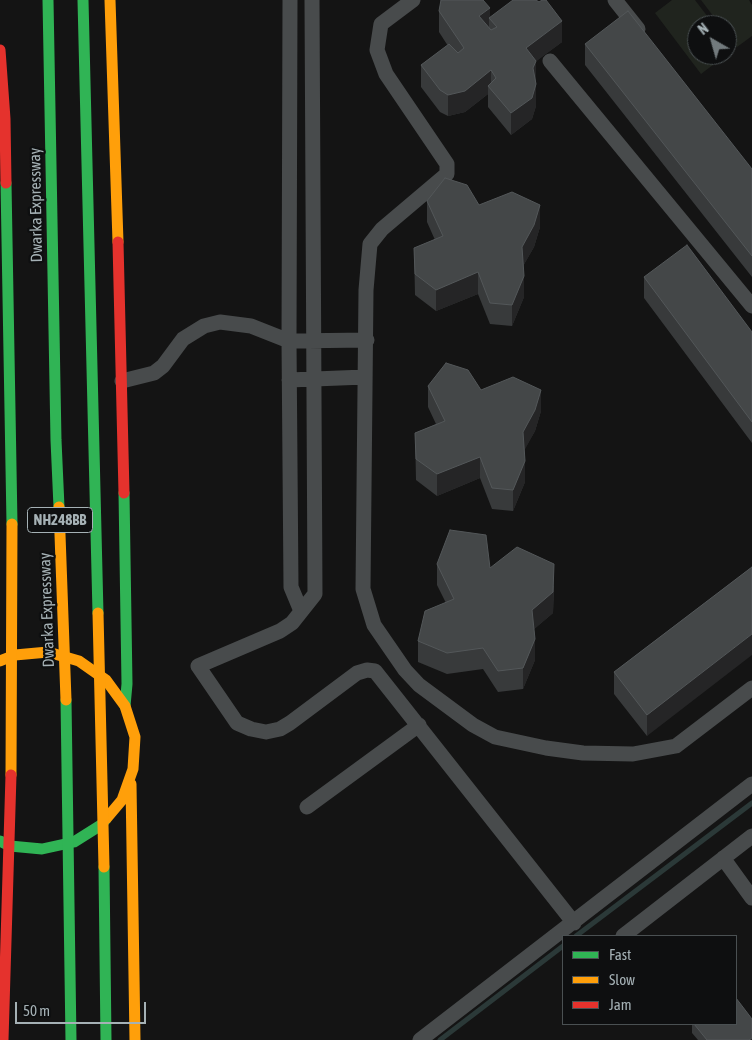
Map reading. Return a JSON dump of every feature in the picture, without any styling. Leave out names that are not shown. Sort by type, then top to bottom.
[{"type":"main road","name":"Dwarka Expressway","points":[[48,0],[56,440],[65,622],[71,1040]]},
{"type":"main road","points":[[83,0],[103,811],[106,1040]]},
{"type":"main road","points":[[110,0],[122,381],[127,684],[125,706]]},
{"type":"main road","name":"Dwarka Expressway","points":[[0,50],[5,120],[12,524],[11,760],[3,1040]]},
{"type":"main road","points":[[0,661],[15,654],[48,652],[79,661],[106,680],[125,706],[135,737],[134,769],[122,800],[102,825],[74,842],[42,849],[10,846],[0,841]]},
{"type":"main road","points":[[130,777],[135,1040]]},
{"type":"street","points":[[290,0],[289,380],[292,587],[301,611]]},
{"type":"street","points":[[312,0],[316,594],[280,632],[198,666],[237,723],[251,729],[266,732],[280,729],[348,678],[367,670],[376,671],[382,676],[574,923]]},
{"type":"street","points":[[413,0],[382,24],[377,50],[386,74],[447,164],[447,174],[382,229],[370,244],[366,290],[367,340],[363,589],[374,625],[405,670],[419,685],[473,725],[495,736],[555,749],[583,753],[618,754],[651,752],[676,746],[752,688]]},
{"type":"street","points":[[615,0],[646,39]]},
{"type":"street","points":[[550,60],[752,306]]},
{"type":"street","points":[[122,381],[154,373],[163,366],[183,339],[204,326],[220,322],[251,326],[289,341],[367,340]]},
{"type":"street","points":[[289,380],[365,377]]},
{"type":"street","points":[[307,807],[419,725]]},
{"type":"street","points":[[420,1040],[752,784]]},
{"type":"street","points":[[624,935],[752,836]]},
{"type":"street","points":[[723,858],[752,898]]},
{"type":"shaded area","points":[[672,0],[695,0],[706,15],[687,15],[687,55],[655,13]]},
{"type":"shaded area","points":[[701,0],[749,0],[752,5],[752,36],[737,47],[737,15],[712,15]]},
{"type":"shaded area","points":[[694,65],[713,65],[701,74]]},
{"type":"building","points":[[441,0],[483,0],[490,8],[479,16],[491,30],[497,27],[489,18],[513,0],[536,0],[539,2],[546,0],[562,21],[526,48],[536,61],[533,68],[536,84],[532,98],[511,113],[488,86],[496,78],[491,70],[465,91],[448,95],[440,90],[421,65],[449,44],[458,53],[464,48],[439,11]]},
{"type":"building","points":[[628,11],[752,169],[752,256],[585,44]]},
{"type":"building","points":[[445,178],[467,185],[479,205],[512,192],[540,205],[534,225],[522,247],[524,276],[512,305],[490,303],[478,272],[436,290],[415,274],[414,248],[443,236],[427,201]]},
{"type":"building","points":[[687,245],[752,332],[752,422],[644,277]]},
{"type":"building","points":[[446,363],[468,370],[481,390],[513,377],[541,390],[535,410],[523,432],[525,461],[513,490],[492,488],[480,457],[437,474],[416,459],[415,433],[445,421],[428,386]]},
{"type":"building","points":[[450,530],[486,535],[490,568],[517,547],[554,564],[553,592],[532,610],[535,639],[523,668],[498,671],[483,648],[447,653],[418,641],[425,611],[454,599],[437,564]]},
{"type":"building","points":[[752,567],[752,634],[647,715],[614,672]]},
{"type":"building","points":[[737,999],[752,1019],[752,1038],[749,1040],[707,1040],[695,1025],[737,1025]]},
{"type":"waterway","points":[[577,935],[752,803]]},
{"type":"waterway","points":[[440,1040],[562,947]]},
{"type":"traffic: fast","points":[[48,0],[56,440],[59,507]]},
{"type":"traffic: fast","points":[[83,0],[98,613]]},
{"type":"traffic: fast","points":[[6,183],[12,524]]},
{"type":"traffic: fast","points":[[124,493],[127,684],[125,706]]},
{"type":"traffic: fast","points":[[66,700],[71,1040]]},
{"type":"traffic: fast","points":[[0,841],[10,846],[42,849],[74,842],[101,825],[106,819]]},
{"type":"traffic: fast","points":[[104,867],[106,1040]]},
{"type":"traffic: slow","points":[[110,0],[118,242]]},
{"type":"traffic: slow","points":[[59,507],[66,700]]},
{"type":"traffic: slow","points":[[11,775],[12,524]]},
{"type":"traffic: slow","points":[[98,613],[104,867]]},
{"type":"traffic: slow","points":[[0,661],[15,655],[48,652],[79,661],[106,680],[125,706],[135,737],[133,769],[122,800],[106,819]]},
{"type":"traffic: slow","points":[[131,784],[135,1040]]},
{"type":"traffic: jam","points":[[0,50],[5,119],[6,183]]},
{"type":"traffic: jam","points":[[118,242],[124,493]]},
{"type":"traffic: jam","points":[[3,1040],[11,775]]}]
